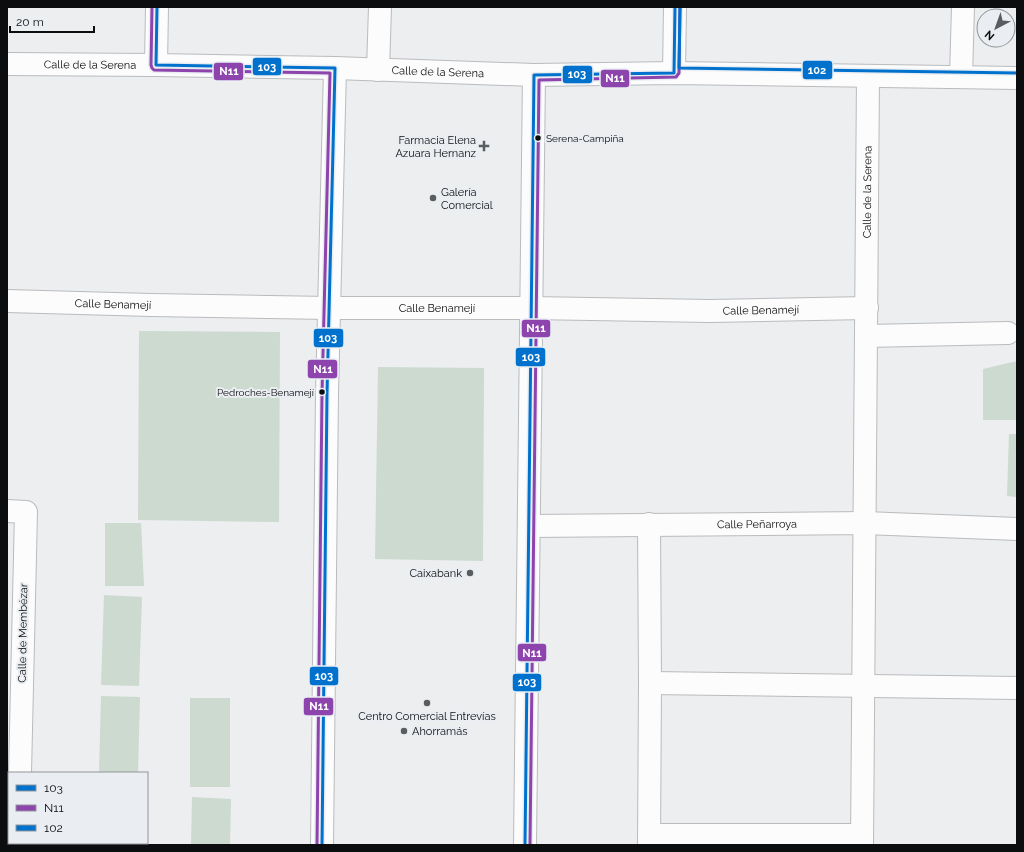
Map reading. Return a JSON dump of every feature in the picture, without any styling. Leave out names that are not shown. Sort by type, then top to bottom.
[{"type":"street","points":[[156,65],[158,7]]},
{"type":"street","points":[[378,70],[380,7]]},
{"type":"street","points":[[674,73],[675,7]]},
{"type":"street","points":[[961,77],[963,7]]},
{"type":"street","name":"Calle de la Serena","points":[[7,64],[335,68],[534,75],[674,73],[1017,78]]},
{"type":"street","points":[[322,845],[327,394],[335,68]]},
{"type":"street","points":[[525,845],[534,75]]},
{"type":"street","name":"Calle de la Serena","points":[[866,308],[868,76]]},
{"type":"street","name":"Calle Benamejí","points":[[7,301],[329,308],[531,308],[710,311],[866,308]]},
{"type":"street","points":[[649,524],[650,840],[862,840],[866,308]]},
{"type":"street","points":[[866,336],[1008,333]]},
{"type":"street","name":"Calle de Membézar","points":[[7,511],[26,512],[20,772]]},
{"type":"street","name":"Calle Peñarroya","points":[[529,526],[865,523],[1017,530]]},
{"type":"street","points":[[650,683],[1017,688]]},
{"type":"shaded area","points":[[139,331],[280,332],[279,522],[138,520]]},
{"type":"shaded area","points":[[1017,361],[1017,420],[983,420],[983,369]]},
{"type":"shaded area","points":[[378,367],[484,368],[483,561],[375,559]]},
{"type":"shaded area","points":[[1009,434],[1017,434],[1017,497],[1007,496]]},
{"type":"shaded area","points":[[105,523],[141,523],[144,586],[105,586]]},
{"type":"shaded area","points":[[104,595],[142,597],[139,686],[101,685]]},
{"type":"shaded area","points":[[101,696],[140,697],[138,772],[99,772]]},
{"type":"shaded area","points":[[190,698],[230,698],[230,787],[190,787]]},
{"type":"shaded area","points":[[192,797],[231,799],[230,845],[191,845]]},
{"type":"shaded area","points":[[97,844],[137,844],[137,845]]},
{"type":"transit line","name":"N11","points":[[152,7],[151,65],[154,70],[330,73],[322,394],[317,845]]},
{"type":"transit line","name":"103","points":[[157,7],[156,65],[335,68],[327,394],[322,845]]},
{"type":"transit line","name":"103","points":[[525,845],[534,75],[674,73],[675,7]]},
{"type":"transit line","name":"N11","points":[[530,845],[539,80],[676,77],[679,73],[680,7]]},
{"type":"transit line","name":"102","points":[[680,7],[679,68],[1017,73]]},
{"type":"place","name":"Serena-Campiña","points":[[538,138]]},
{"type":"place","name":"Farmacia Elena Azuara Hernanz","points":[[484,146]]},
{"type":"place","name":"Galería Comercial","points":[[433,198]]},
{"type":"place","name":"Pedroches-Benamejí","points":[[322,392]]},
{"type":"place","name":"Caixabank","points":[[470,573]]},
{"type":"place","name":"Centro Comercial Entrevías","points":[[427,703]]},
{"type":"place","name":"Ahorramás","points":[[404,731]]}]
